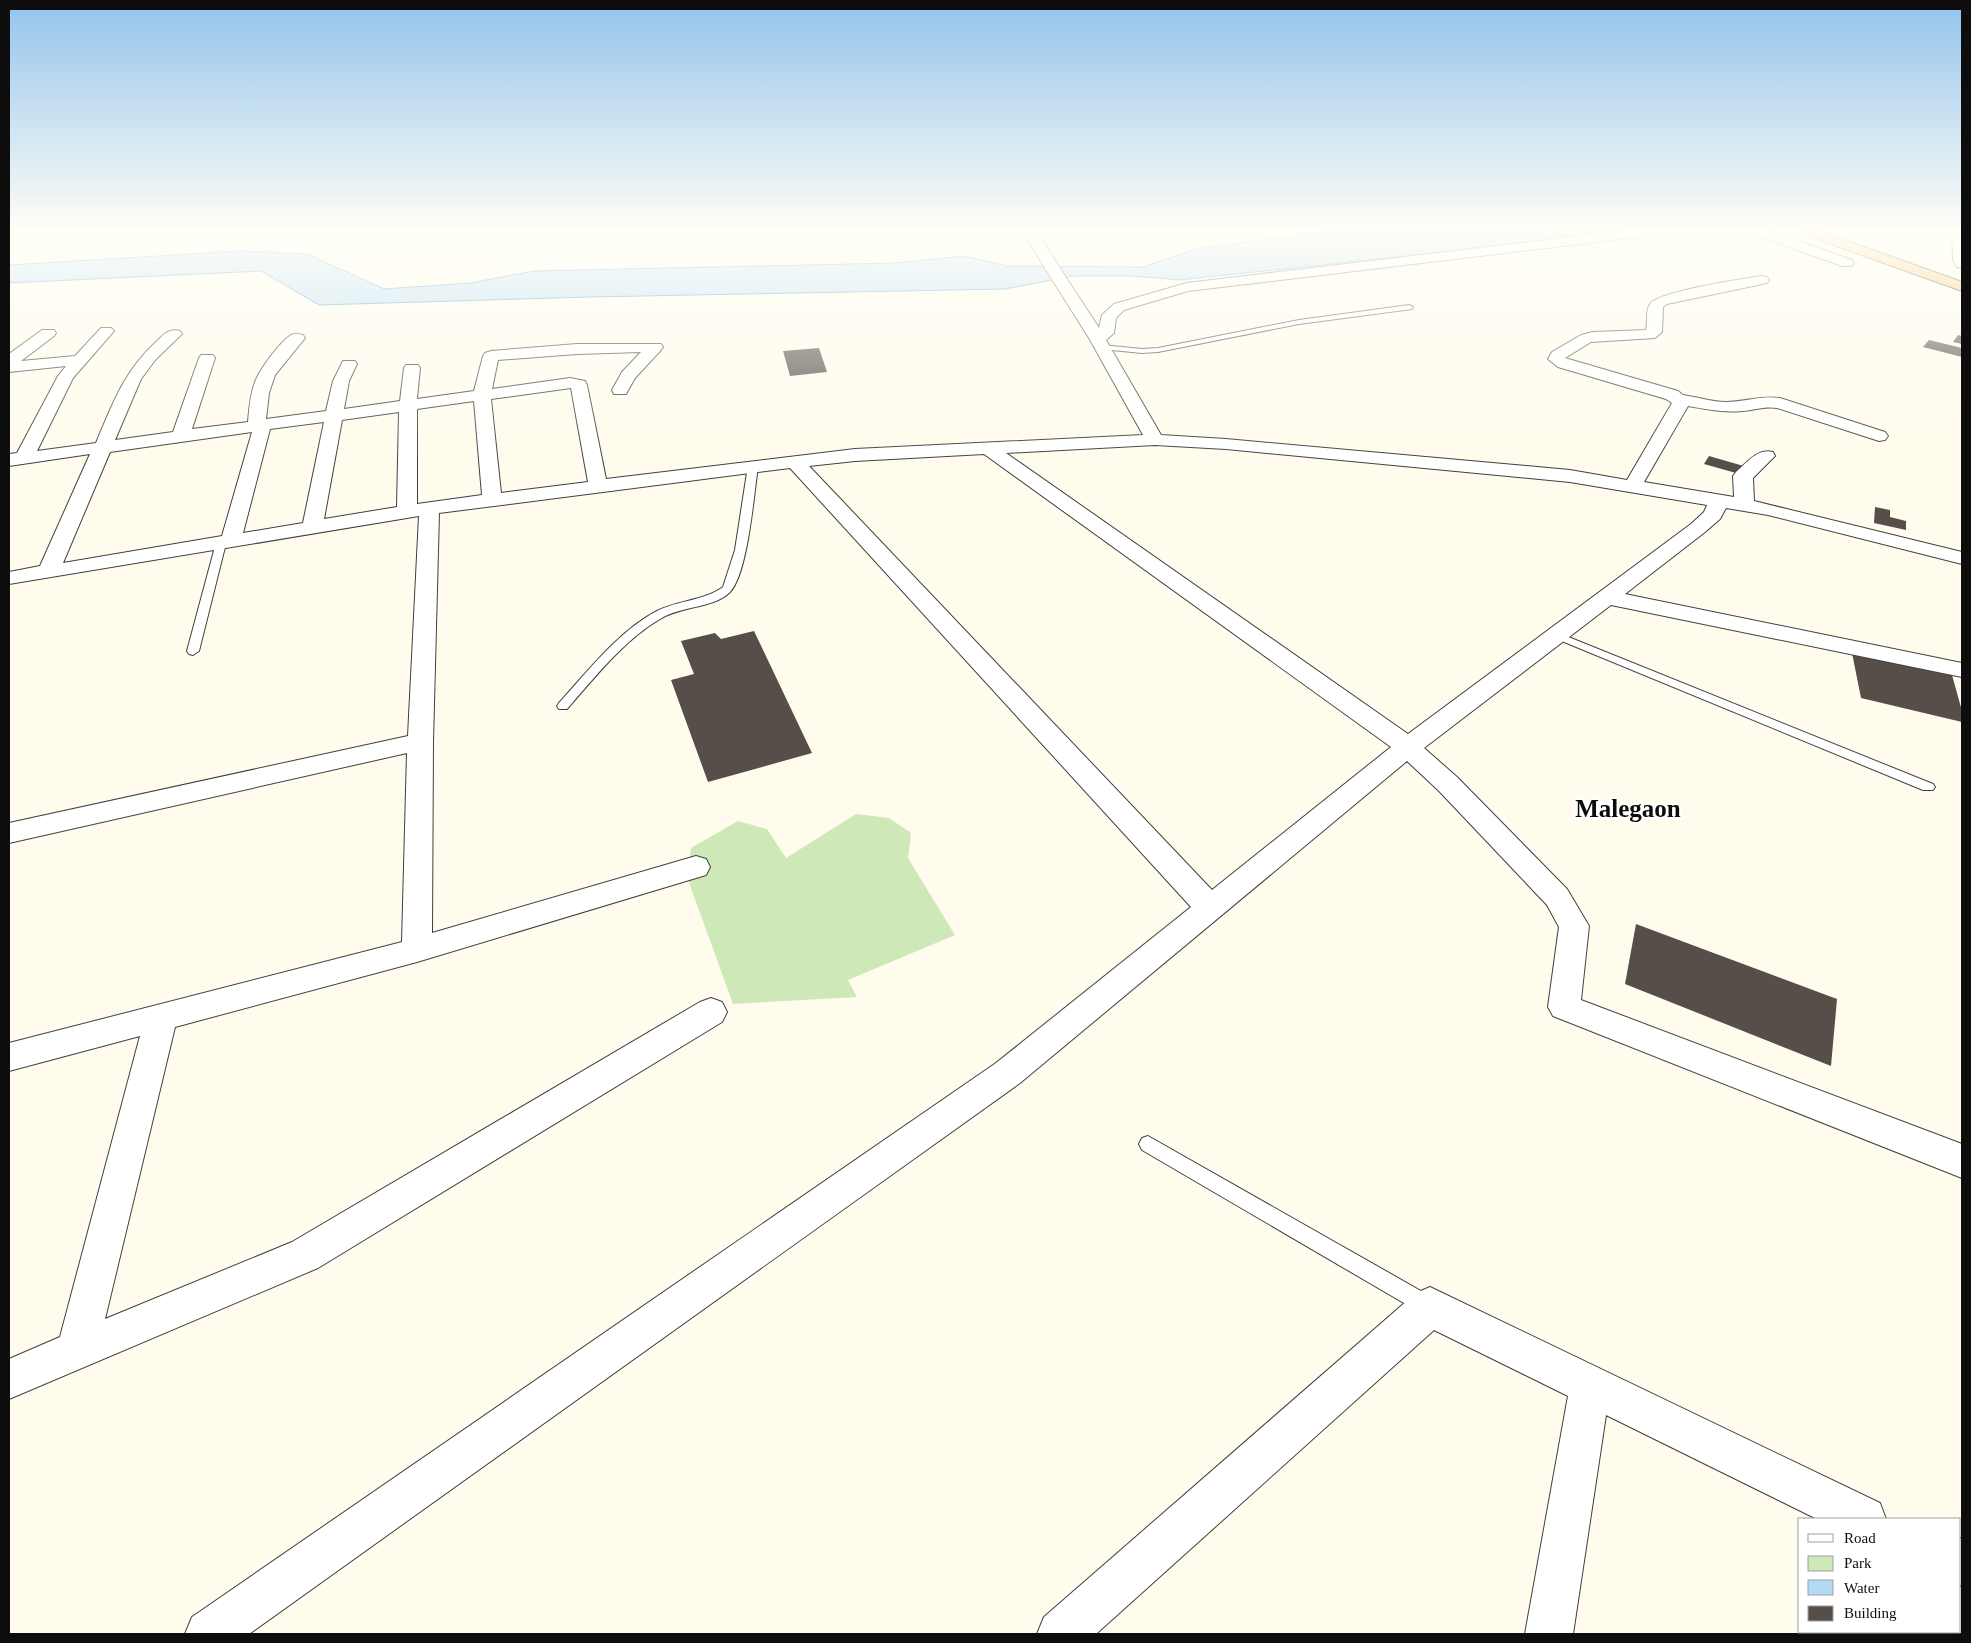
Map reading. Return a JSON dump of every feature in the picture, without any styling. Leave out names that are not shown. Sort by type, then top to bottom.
[{"type":"street","points":[[1077,307],[1155,440]]},
{"type":"street","points":[[1097,338],[1106,333],[1106,321],[1110,312],[1120,307]]},
{"type":"street","points":[[1656,307],[1654,332],[1642,336],[1587,338],[1558,355],[1556,359],[1564,364],[1672,395],[1678,399],[1724,407],[1744,406],[1766,401],[1780,403],[1879,436]]},
{"type":"street","points":[[16,458],[66,376],[106,331]]},
{"type":"street","points":[[9,362],[48,332]]},
{"type":"street","points":[[48,572],[133,378],[150,356],[174,334]]},
{"type":"street","points":[[226,542],[259,424],[261,388],[267,373],[297,338]]},
{"type":"street","points":[[492,500],[482,394],[491,356],[655,346],[628,376],[620,390]]},
{"type":"street","points":[[181,435],[208,358]]},
{"type":"street","points":[[9,367],[80,360]]},
{"type":"street","points":[[312,528],[341,381],[349,364]]},
{"type":"street","points":[[412,368],[408,404],[418,510],[420,742],[417,950]]},
{"type":"street","points":[[16,458],[570,383],[579,385],[598,486]]},
{"type":"street","points":[[1632,487],[1680,403],[1678,399]]},
{"type":"street","points":[[9,578],[418,510],[753,466],[856,455],[1155,440],[1226,444],[1560,475],[1769,509],[1962,558]]},
{"type":"street","points":[[987,448],[1408,747],[1448,784],[1557,897],[1574,926],[1564,1007],[1962,1161]]},
{"type":"street","points":[[1744,505],[1743,476],[1766,456]]},
{"type":"street","points":[[795,462],[1210,908]]},
{"type":"street","points":[[220,1631],[1008,1072],[1408,747],[1713,515],[1718,501]]},
{"type":"street","points":[[1606,597],[1962,670]]},
{"type":"street","points":[[9,833],[420,742]]},
{"type":"street","points":[[9,1057],[417,950],[696,867]]},
{"type":"street","points":[[9,1379],[305,1255],[712,1012]]},
{"type":"street","points":[[77,1350],[161,1018]]},
{"type":"street","points":[[1061,1634],[1430,1307],[1862,1518]]},
{"type":"street","points":[[1549,1634],[1590,1386]]},
{"type":"lane","points":[[1097,338],[1142,351],[1158,350],[1299,322],[1409,307]]},
{"type":"lane","points":[[563,706],[612,652],[657,615],[673,608],[722,593],[728,588],[736,570],[753,466]]},
{"type":"lane","points":[[193,651],[226,542]]},
{"type":"lane","points":[[1556,635],[1928,787]]},
{"type":"lane","points":[[1148,1144],[1430,1307]]},
{"type":"green space","points":[[856,814],[889,818],[911,833],[908,858],[955,935],[848,980],[857,997],[733,1004],[687,877],[691,848],[738,821],[767,829],[786,858]]},
{"type":"building","points":[[1958,335],[1962,336],[1962,344],[1953,342]]},
{"type":"building","points":[[1929,340],[1962,348],[1962,357],[1923,347]]},
{"type":"building","points":[[819,348],[827,372],[790,376],[783,351]]},
{"type":"building","points":[[1709,456],[1747,467],[1743,475],[1704,464]]},
{"type":"building","points":[[1875,507],[1890,510],[1890,517],[1906,521],[1906,530],[1874,523]]},
{"type":"building","points":[[754,631],[812,753],[708,782],[671,680],[694,674],[681,641],[715,633],[721,639]]},
{"type":"building","points":[[1852,653],[1952,675],[1962,711],[1962,722],[1861,698]]},
{"type":"building","points":[[1636,924],[1837,999],[1831,1066],[1625,984]]},
{"type":"building","points":[[1870,1633],[1872,1634],[1829,1634]]},
{"type":"district","name":"Malegaon","points":[[1628,808]]}]
